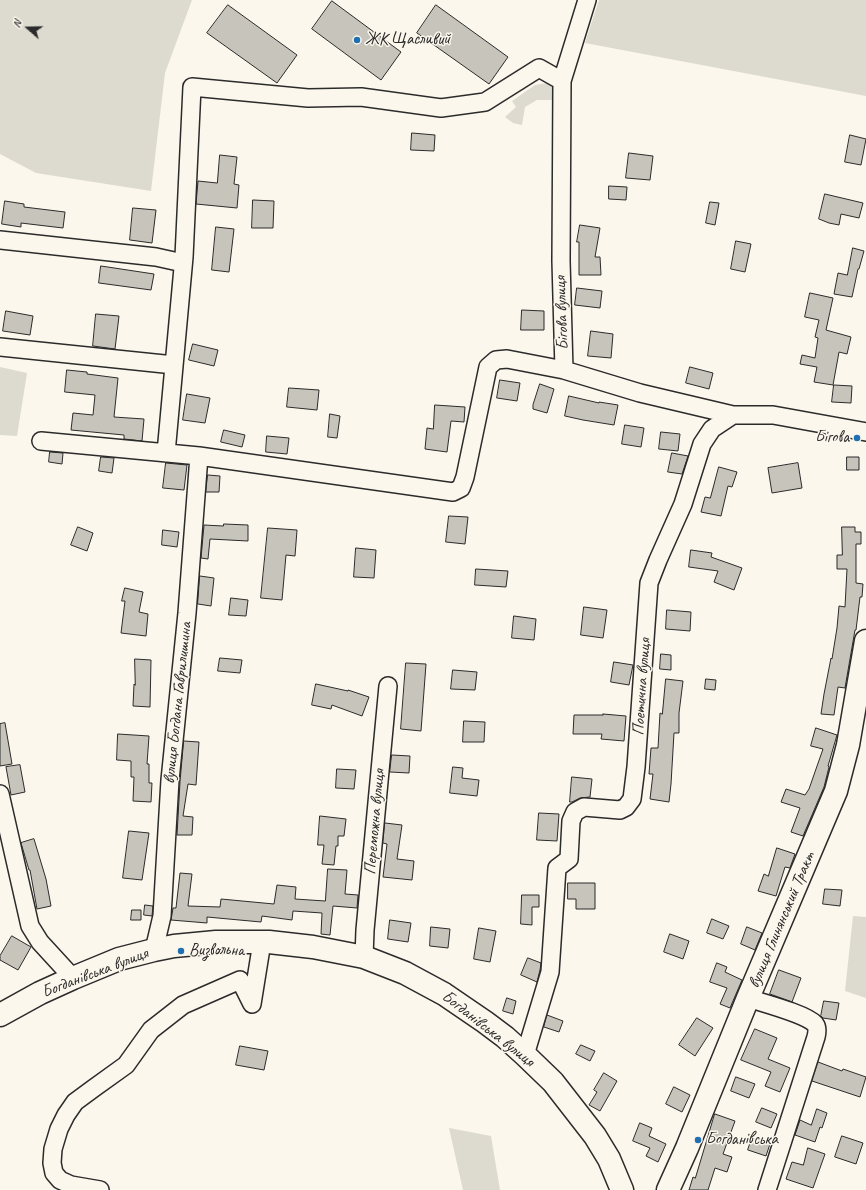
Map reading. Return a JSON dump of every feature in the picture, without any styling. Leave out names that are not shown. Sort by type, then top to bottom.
[{"type":"main road","name":"вулиця Глинянський Тракт","points":[[668,1190],[687,1148],[748,998],[836,791],[848,745],[866,642]]},
{"type":"main road","name":"Богданівська вулиця","points":[[2,1011],[73,978],[119,959],[174,946],[216,942],[262,942],[313,947],[364,957],[405,974],[444,994],[495,1030],[525,1055],[554,1082],[591,1130],[609,1159],[622,1190]]},
{"type":"street","name":"Бігова вулиця","points":[[587,0],[562,81],[561,261],[564,370],[640,393],[733,415]]},
{"type":"street","points":[[166,453],[183,263],[192,87],[308,98],[361,97],[441,108],[485,102],[540,68],[562,81]]},
{"type":"street","points":[[0,240],[156,257],[183,263]]},
{"type":"street","points":[[0,347],[174,365]]},
{"type":"street","points":[[41,441],[199,456],[453,492],[461,488],[465,477],[488,367],[496,360],[507,359],[564,370]]},
{"type":"street","points":[[733,415],[773,415],[866,432]]},
{"type":"street","name":"Поетична вулиця","points":[[525,1055],[550,972],[557,868],[570,859],[571,821],[575,812],[584,807],[620,810],[626,807],[632,799],[636,766],[650,584],[658,560],[683,504],[702,444],[712,429],[733,415]]},
{"type":"street","name":"вулиця Богдана Гаврилишина","points":[[154,950],[162,916],[170,780],[187,613],[199,456]]},
{"type":"street","name":"Переможна вулиця","points":[[364,957],[365,930],[388,686]]},
{"type":"street","points":[[0,794],[30,926],[40,942],[73,978]]},
{"type":"street","points":[[0,854],[15,863]]},
{"type":"street","points":[[100,1190],[71,1185],[60,1180],[54,1174],[52,1163],[53,1149],[59,1129],[66,1115],[75,1102],[126,1065],[151,1030],[183,1005],[240,980],[252,1004],[262,942]]},
{"type":"street","points":[[748,998],[792,1012],[815,1024],[817,1029],[767,1190]]},
{"type":"shaded area","points":[[0,0],[192,0],[165,73],[151,191],[36,173],[0,154]]},
{"type":"shaded area","points":[[599,0],[866,0],[866,96],[585,43]]},
{"type":"shaded area","points":[[547,83],[554,89],[557,100],[537,100],[525,107],[522,125],[513,123],[505,117],[516,107],[512,101],[535,85]]},
{"type":"shaded area","points":[[0,367],[27,373],[17,436],[0,435]]},
{"type":"shaded area","points":[[853,916],[866,917],[866,998],[845,991]]},
{"type":"shaded area","points":[[449,1128],[491,1136],[500,1190],[463,1190]]},
{"type":"building","name":"ЖК Щасливий","points":[[332,1],[401,52],[381,80],[312,29]]},
{"type":"building","points":[[228,5],[297,55],[277,83],[207,33]]},
{"type":"building","name":"ЖК Щасливий","points":[[436,5],[508,57],[489,84],[417,33]]},
{"type":"building","points":[[412,133],[435,135],[434,151],[411,150]]},
{"type":"building","points":[[850,135],[866,139],[861,165],[845,162]]},
{"type":"building","points":[[629,153],[653,156],[650,180],[626,178]]},
{"type":"building","points":[[220,155],[237,157],[234,184],[239,185],[237,208],[196,204],[198,181],[217,183]]},
{"type":"building","points":[[609,186],[627,187],[626,200],[609,199]]},
{"type":"building","points":[[825,194],[863,203],[859,218],[841,214],[839,225],[819,219]]},
{"type":"building","points":[[253,200],[274,201],[273,228],[252,228]]},
{"type":"building","points":[[5,201],[24,204],[24,207],[65,212],[63,228],[21,223],[21,227],[2,224]]},
{"type":"building","points":[[710,202],[719,203],[715,225],[706,223]]},
{"type":"building","points":[[133,208],[156,210],[152,243],[130,240]]},
{"type":"building","points":[[580,225],[600,228],[595,257],[600,257],[601,275],[579,275],[579,242],[577,242]]},
{"type":"building","points":[[216,227],[234,229],[229,272],[212,270]]},
{"type":"building","points":[[736,241],[751,244],[745,272],[731,269]]},
{"type":"building","points":[[853,248],[864,251],[858,269],[852,297],[834,294],[838,273],[847,275]]},
{"type":"building","points":[[101,266],[154,274],[151,290],[99,283]]},
{"type":"building","points":[[577,288],[602,291],[600,308],[575,305]]},
{"type":"building","points":[[810,293],[833,298],[826,330],[851,337],[847,354],[839,352],[833,385],[814,382],[817,367],[800,364],[802,355],[815,358],[818,338],[815,337],[819,320],[805,317]]},
{"type":"building","points":[[522,310],[544,311],[544,330],[521,330]]},
{"type":"building","points":[[6,311],[33,316],[30,335],[3,331]]},
{"type":"building","points":[[96,314],[119,316],[115,349],[93,346]]},
{"type":"building","points":[[591,331],[613,334],[611,358],[588,356]]},
{"type":"building","points":[[193,344],[218,350],[214,366],[189,360]]},
{"type":"building","points":[[690,367],[713,373],[709,389],[686,383]]},
{"type":"building","points":[[67,370],[118,378],[114,417],[144,419],[142,441],[124,439],[124,435],[71,430],[73,413],[93,415],[95,395],[65,392]]},
{"type":"building","points":[[500,380],[520,383],[517,401],[497,398]]},
{"type":"building","points":[[540,384],[554,389],[547,413],[533,409]]},
{"type":"building","points":[[834,385],[852,386],[851,403],[832,402]]},
{"type":"building","points":[[289,388],[319,390],[317,410],[287,407]]},
{"type":"building","points":[[187,394],[210,398],[205,423],[183,420]]},
{"type":"building","points":[[569,396],[599,403],[618,405],[614,425],[565,416]]},
{"type":"building","points":[[435,405],[465,407],[464,422],[451,421],[447,452],[425,449],[427,428],[433,429]]},
{"type":"building","points":[[330,414],[340,416],[337,438],[328,437]]},
{"type":"building","points":[[625,425],[644,428],[641,447],[622,444]]},
{"type":"building","points":[[224,430],[245,435],[242,447],[221,442]]},
{"type":"building","points":[[661,432],[680,434],[678,451],[659,449]]},
{"type":"building","points":[[267,436],[289,438],[287,454],[266,452]]},
{"type":"building","points":[[50,452],[63,453],[62,464],[49,462]]},
{"type":"building","points":[[672,453],[688,456],[682,474],[668,472]]},
{"type":"building","points":[[101,457],[114,458],[112,473],[99,471]]},
{"type":"building","points":[[847,457],[859,457],[859,470],[847,470]]},
{"type":"building","points":[[166,463],[187,465],[184,490],[163,488]]},
{"type":"building","points":[[798,463],[802,488],[772,493],[768,468]]},
{"type":"building","points":[[719,467],[737,472],[732,487],[728,486],[721,516],[701,512],[705,497],[710,498]]},
{"type":"building","points":[[208,475],[220,476],[219,492],[206,492]]},
{"type":"building","points":[[449,516],[468,517],[465,544],[446,542]]},
{"type":"building","points":[[224,524],[248,525],[248,541],[210,539],[208,559],[201,558],[204,525],[223,526]]},
{"type":"building","points":[[78,527],[93,533],[87,551],[71,545]]},
{"type":"building","points":[[842,527],[855,527],[855,532],[861,532],[861,544],[856,544],[856,583],[863,584],[862,597],[860,597],[856,630],[845,688],[838,687],[834,715],[821,714],[831,658],[832,659],[839,606],[845,607],[847,569],[837,569],[837,555],[842,555]]},
{"type":"building","points":[[268,528],[297,530],[295,556],[286,555],[282,600],[261,598]]},
{"type":"building","points":[[163,530],[179,532],[177,547],[162,545]]},
{"type":"building","points":[[356,548],[376,550],[374,578],[354,577]]},
{"type":"building","points":[[691,550],[712,553],[711,557],[742,568],[734,590],[714,582],[718,571],[689,567]]},
{"type":"building","points":[[476,569],[508,571],[506,587],[475,585]]},
{"type":"building","points":[[200,576],[214,578],[211,606],[198,604]]},
{"type":"building","points":[[125,588],[143,592],[139,612],[148,614],[146,636],[121,633],[125,601],[122,601]]},
{"type":"building","points":[[231,598],[248,600],[246,616],[229,615]]},
{"type":"building","points":[[584,607],[607,610],[603,638],[581,635]]},
{"type":"building","points":[[667,610],[691,612],[690,631],[666,629]]},
{"type":"building","points":[[514,616],[536,619],[534,640],[512,638]]},
{"type":"building","points":[[661,654],[671,655],[671,670],[660,669]]},
{"type":"building","points":[[220,658],[242,660],[240,673],[218,671]]},
{"type":"building","points":[[135,659],[151,660],[150,707],[133,706]]},
{"type":"building","points":[[614,662],[633,665],[629,685],[611,682]]},
{"type":"building","points":[[406,663],[426,664],[421,731],[401,729]]},
{"type":"building","points":[[453,670],[477,672],[475,690],[451,689]]},
{"type":"building","points":[[666,679],[683,681],[679,713],[679,733],[674,733],[669,802],[650,799],[653,774],[649,774],[651,748],[658,748],[660,713],[662,714]]},
{"type":"building","points":[[706,679],[716,680],[715,690],[705,689]]},
{"type":"building","points":[[316,684],[348,690],[369,697],[362,716],[332,705],[331,709],[312,705]]},
{"type":"building","points":[[603,714],[626,716],[624,741],[601,739],[602,734],[573,734],[574,715]]},
{"type":"building","points":[[464,721],[485,722],[484,742],[463,742]]},
{"type":"building","points":[[5,723],[12,764],[0,766],[0,724]]},
{"type":"building","points":[[816,728],[837,735],[828,766],[824,787],[803,836],[791,832],[800,808],[781,802],[786,789],[805,795],[809,789],[823,749],[811,746]]},
{"type":"building","points":[[118,734],[149,736],[147,764],[149,764],[149,783],[152,783],[151,802],[133,801],[134,777],[131,777],[131,761],[117,760]]},
{"type":"building","points":[[184,741],[199,742],[196,785],[188,784],[183,816],[193,817],[192,835],[177,835]]},
{"type":"building","points":[[392,755],[410,756],[409,773],[390,772]]},
{"type":"building","points":[[20,765],[25,792],[11,795],[6,767]]},
{"type":"building","points":[[453,767],[463,768],[462,778],[479,780],[477,796],[450,793]]},
{"type":"building","points":[[337,769],[356,770],[354,789],[336,788]]},
{"type":"building","points":[[572,777],[592,779],[590,797],[580,798],[570,802]]},
{"type":"building","points":[[539,813],[559,814],[557,841],[537,840]]},
{"type":"building","points":[[320,816],[346,819],[344,836],[338,836],[338,846],[336,846],[334,865],[322,864],[324,845],[318,845]]},
{"type":"building","points":[[385,823],[402,825],[397,859],[414,861],[412,880],[383,877],[387,844],[383,843]]},
{"type":"building","points":[[129,831],[149,833],[142,880],[123,878]]},
{"type":"building","points":[[34,839],[46,879],[51,906],[37,909],[30,870],[21,843]]},
{"type":"building","points":[[777,848],[795,854],[790,868],[785,867],[776,896],[758,891],[764,874],[768,876]]},
{"type":"building","points":[[328,869],[347,870],[345,894],[358,895],[357,908],[333,906],[330,935],[321,934],[322,913],[293,911],[292,920],[262,916],[261,922],[207,917],[207,923],[171,920],[173,908],[176,908],[180,873],[192,874],[188,906],[220,907],[221,899],[274,904],[277,885],[296,887],[295,899],[325,901]]},
{"type":"building","points":[[568,883],[595,883],[595,909],[576,909],[576,899],[568,899]]},
{"type":"building","points":[[825,889],[842,890],[840,906],[823,904]]},
{"type":"building","points":[[522,895],[539,895],[539,907],[532,907],[532,925],[521,924]]},
{"type":"building","points":[[145,905],[153,906],[152,916],[144,915]]},
{"type":"building","points":[[132,910],[141,910],[141,920],[131,920]]},
{"type":"building","points":[[712,919],[729,926],[723,939],[707,933]]},
{"type":"building","points":[[390,920],[411,923],[408,942],[388,939]]},
{"type":"building","points":[[431,927],[450,929],[448,948],[430,946]]},
{"type":"building","points":[[747,927],[762,933],[755,950],[741,944]]},
{"type":"building","points":[[479,928],[496,931],[490,962],[474,959]]},
{"type":"building","points":[[670,934],[689,941],[683,959],[664,952]]},
{"type":"building","points":[[12,936],[31,947],[18,970],[0,960],[0,956]]},
{"type":"building","points":[[528,958],[541,963],[537,982],[521,975]]},
{"type":"building","points":[[717,963],[727,967],[725,972],[742,980],[730,1008],[720,1004],[727,988],[710,982]]},
{"type":"building","points":[[779,970],[801,978],[792,1002],[770,994]]},
{"type":"building","points":[[507,998],[516,1001],[513,1014],[503,1011]]},
{"type":"building","points":[[824,1001],[839,1003],[836,1020],[823,1018],[821,1016]]},
{"type":"building","points":[[547,1015],[563,1021],[559,1032],[544,1027]]},
{"type":"building","points":[[697,1018],[713,1028],[695,1056],[679,1045]]},
{"type":"building","points":[[755,1029],[777,1038],[768,1059],[790,1068],[780,1092],[765,1086],[771,1072],[741,1060]]},
{"type":"building","points":[[581,1045],[595,1051],[590,1061],[576,1054]]},
{"type":"building","points":[[240,1046],[268,1051],[264,1070],[236,1065]]},
{"type":"building","points":[[818,1062],[842,1071],[843,1069],[866,1077],[860,1097],[812,1081]]},
{"type":"building","points":[[604,1073],[617,1081],[600,1111],[589,1105],[597,1092],[594,1090]]},
{"type":"building","points":[[736,1077],[755,1084],[749,1098],[731,1091]]},
{"type":"building","points":[[674,1087],[690,1095],[682,1112],[666,1104]]},
{"type":"building","points":[[762,1108],[777,1114],[771,1128],[756,1122]]},
{"type":"building","points":[[817,1109],[827,1113],[815,1142],[795,1135],[800,1120],[811,1125]]},
{"type":"building","points":[[715,1114],[735,1121],[723,1154],[732,1157],[727,1172],[715,1168],[708,1190],[689,1190],[693,1177],[695,1178]]},
{"type":"building","points":[[640,1123],[652,1128],[649,1136],[666,1144],[658,1162],[646,1156],[650,1148],[633,1141]]},
{"type":"building","points":[[842,1136],[863,1143],[856,1164],[835,1157]]},
{"type":"building","points":[[752,1138],[770,1144],[766,1156],[748,1150]]},
{"type":"building","points":[[808,1148],[825,1154],[813,1188],[786,1179],[792,1162],[803,1165]]},
{"type":"place","name":"ЖК Щасливий","points":[[357,40]]},
{"type":"place","name":"Бігова","points":[[857,438]]},
{"type":"place","name":"Визвольна","points":[[181,951]]},
{"type":"place","name":"Богданівська","points":[[698,1140]]}]
